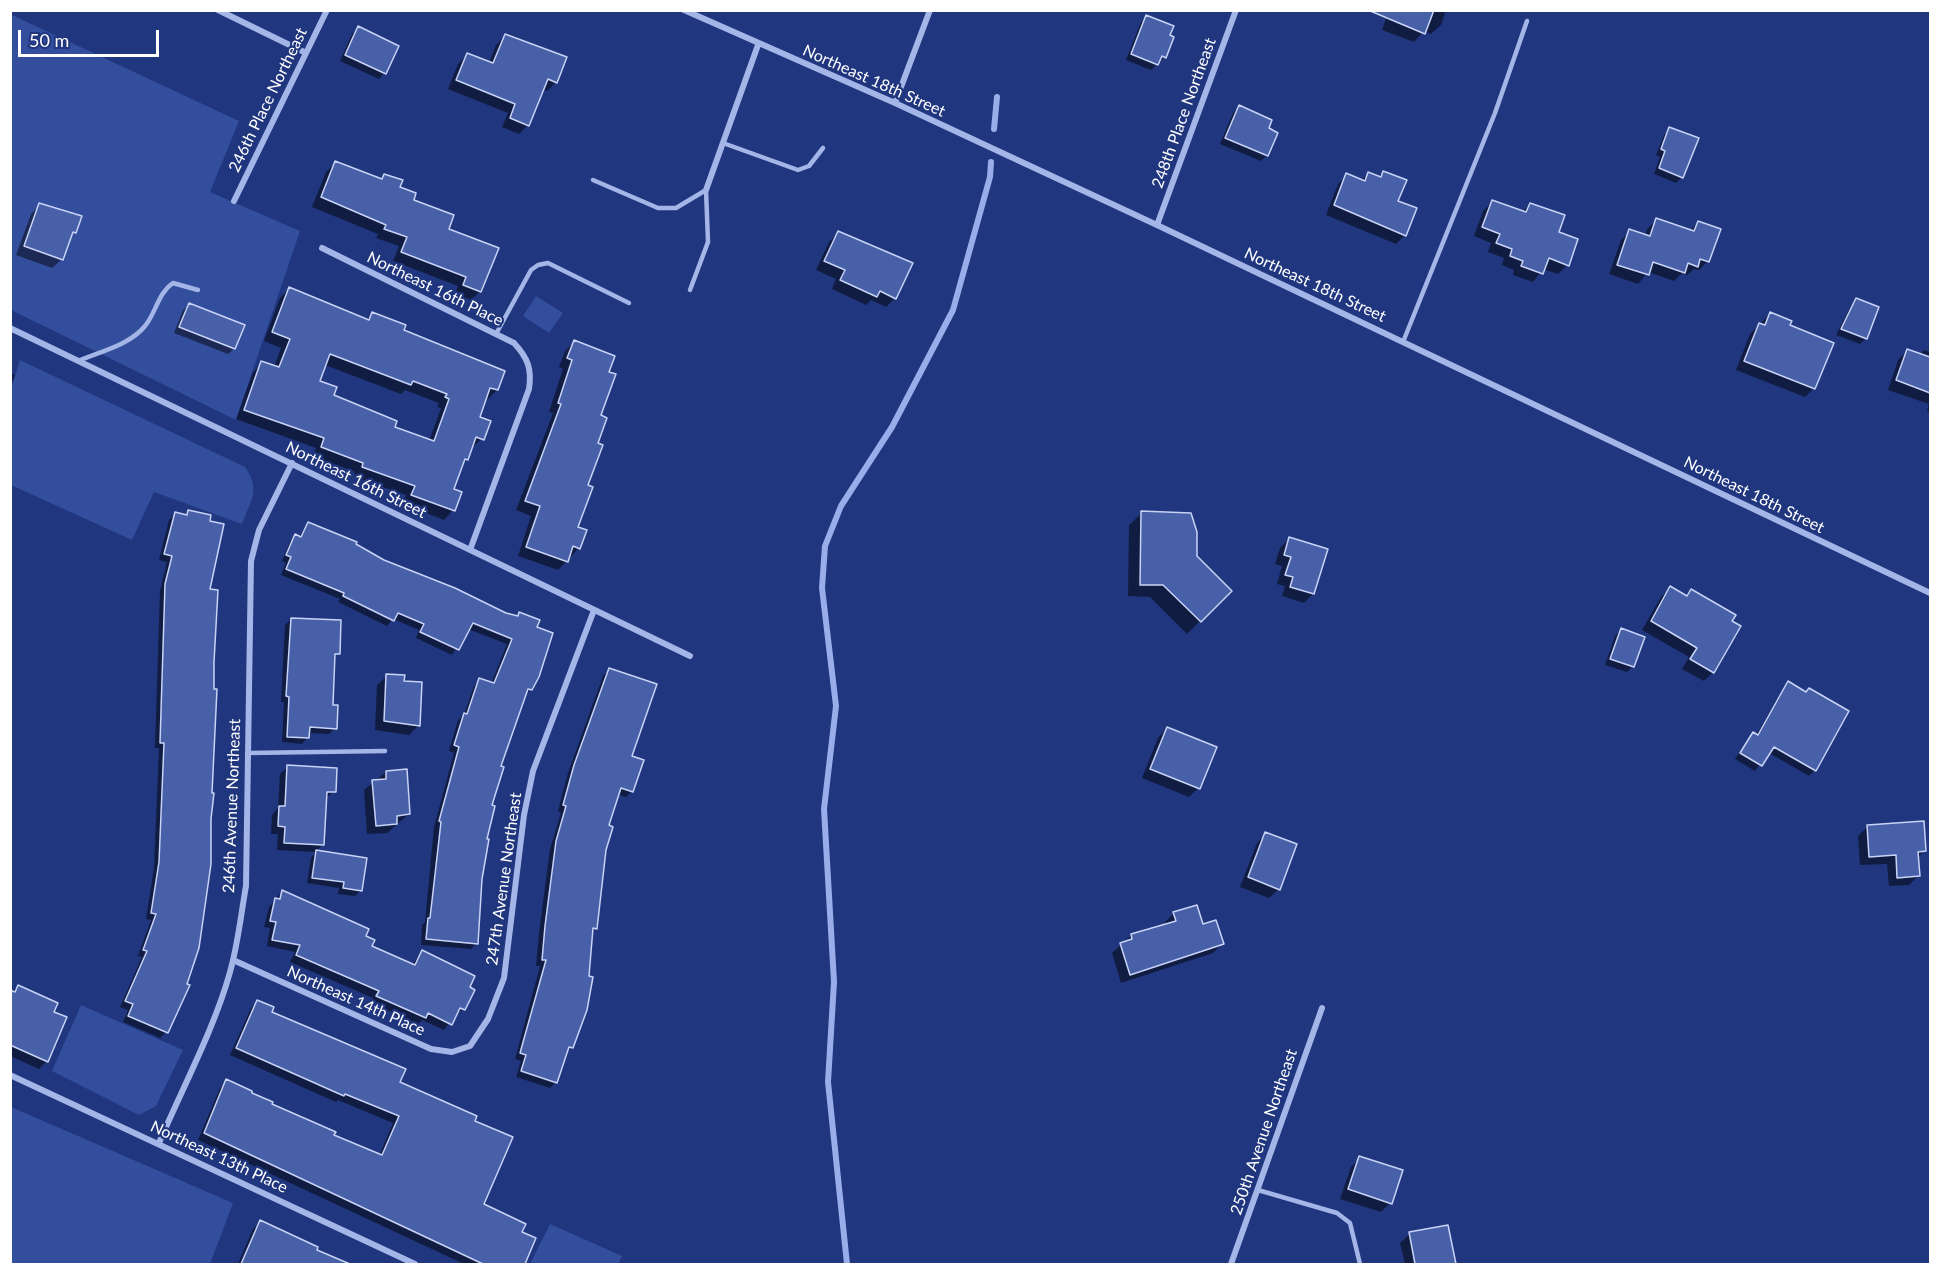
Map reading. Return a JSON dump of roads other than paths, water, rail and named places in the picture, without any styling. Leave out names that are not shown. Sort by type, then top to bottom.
[{"type":"street","points":[[218,10],[306,52]]},
{"type":"street","name":"246th Place Northeast","points":[[234,201],[327,10]]},
{"type":"street","name":"Northeast 18th Street","points":[[684,10],[758,45],[895,103],[1157,225],[1930,593]]},
{"type":"street","points":[[895,103],[930,10]]},
{"type":"street","name":"248th Place Northeast","points":[[1157,225],[1236,10]]},
{"type":"street","points":[[706,190],[758,45]]},
{"type":"street","name":"Northeast 16th Place","points":[[322,249],[514,343],[528,363],[531,375],[529,389],[470,550]]},
{"type":"street","name":"Northeast 16th Street","points":[[10,328],[690,656]]},
{"type":"street","name":"246th Avenue Northeast","points":[[159,1143],[219,1007],[232,960],[246,886],[252,554],[259,530],[292,463]]},
{"type":"street","name":"247th Avenue Northeast","points":[[470,1046],[488,1019],[504,978],[524,815],[533,771],[594,610]]},
{"type":"street","name":"Northeast 14th Place","points":[[232,960],[431,1049],[452,1052],[470,1046]]},
{"type":"street","name":"250th Avenue Northeast","points":[[1232,1264],[1322,1008]]},
{"type":"street","name":"Northeast 13th Place","points":[[10,1075],[415,1264]]},
{"type":"lane","points":[[1403,342],[1495,113],[1527,21]]},
{"type":"lane","points":[[723,143],[798,170],[809,166],[823,148]]},
{"type":"lane","points":[[594,180],[658,208],[676,208],[706,190],[708,242],[690,290]]},
{"type":"lane","points":[[496,334],[531,270],[538,265],[548,263],[628,303]]},
{"type":"lane","points":[[78,361],[137,334],[146,326],[166,287],[173,283],[198,290]]},
{"type":"lane","points":[[248,753],[385,751]]},
{"type":"lane","points":[[1258,1190],[1337,1213],[1350,1223],[1360,1264]]},
{"type":"waterway","points":[[994,129],[997,97]]},
{"type":"waterway","points":[[847,1264],[828,1082],[834,982],[824,809],[836,706],[822,588],[825,546],[841,506],[892,427],[953,310],[990,177],[991,162]]}]
